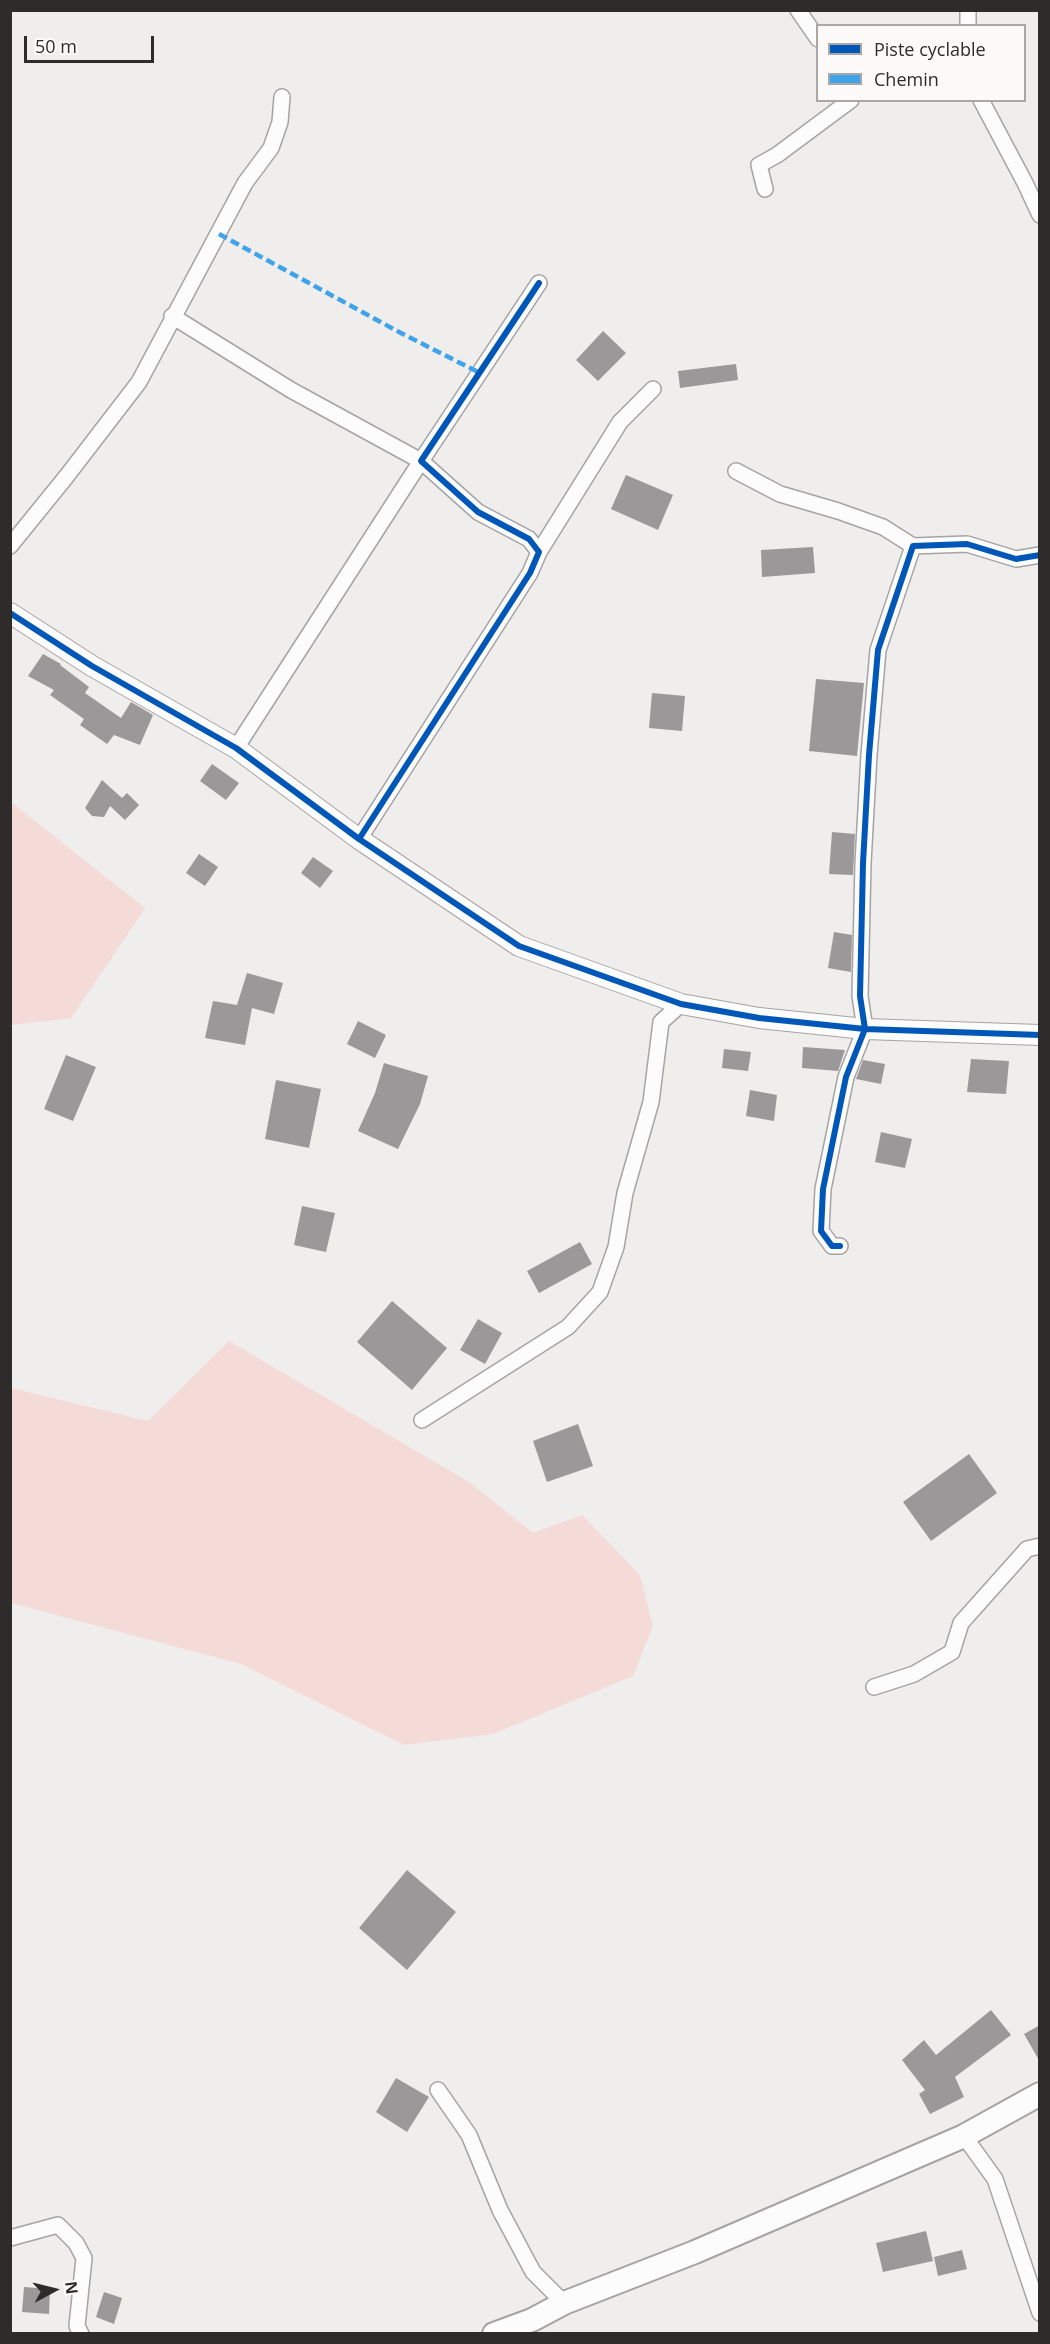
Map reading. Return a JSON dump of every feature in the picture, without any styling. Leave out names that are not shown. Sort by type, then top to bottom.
[{"type":"main road","points":[[494,2334],[534,2327],[564,2303],[706,2247],[964,2136],[1040,2094]]},
{"type":"street","points":[[798,10],[816,36]]},
{"type":"street","points":[[10,546],[139,382],[172,316],[245,183],[271,148],[280,122],[282,97]]},
{"type":"street","points":[[765,189],[759,165],[777,155],[848,102]]},
{"type":"street","points":[[982,102],[1040,215]]},
{"type":"street","points":[[236,748],[539,283]]},
{"type":"street","points":[[172,316],[291,390],[421,461],[478,513],[529,539],[539,552]]},
{"type":"street","points":[[359,838],[530,573],[539,552],[620,422],[653,389]]},
{"type":"street","points":[[736,471],[780,494],[838,510],[883,527],[913,546],[967,544],[1016,559],[1040,555]]},
{"type":"street","points":[[840,1246],[832,1246],[821,1231],[823,1189],[846,1077],[865,1029],[860,996],[863,863],[878,650],[913,546]]},
{"type":"street","points":[[10,613],[92,666],[236,748],[359,838],[519,946],[681,1004],[759,1018],[865,1029],[1040,1035]]},
{"type":"street","points":[[422,1420],[568,1327],[600,1292],[616,1247],[625,1193],[651,1102],[661,1022],[681,1004]]},
{"type":"street","points":[[874,1687],[914,1674],[952,1652],[961,1623],[1027,1549],[1040,1546]]},
{"type":"street","points":[[438,2090],[469,2135],[500,2210],[533,2272],[564,2303]]},
{"type":"street","points":[[964,2136],[995,2179],[1040,2313]]},
{"type":"street","points":[[10,2238],[58,2225],[76,2243],[84,2258],[77,2326],[81,2334]]},
{"type":"shaded area","points":[[11,802],[145,908],[71,1018],[11,1025]]},
{"type":"shaded area","points":[[229,1341],[469,1482],[533,1533],[582,1515],[640,1575],[653,1626],[633,1676],[493,1734],[404,1745],[241,1664],[11,1603],[11,1388],[148,1421]]},
{"type":"building","points":[[603,331],[626,353],[598,381],[576,360]]},
{"type":"building","points":[[736,364],[738,380],[680,388],[678,371]]},
{"type":"building","points":[[626,475],[673,495],[658,530],[611,509]]},
{"type":"building","points":[[813,547],[815,573],[762,577],[761,550]]},
{"type":"building","points":[[43,654],[61,664],[89,687],[85,693],[121,718],[131,702],[153,715],[140,745],[114,735],[107,744],[80,725],[84,719],[50,695],[54,690],[28,676]]},
{"type":"building","points":[[816,679],[864,683],[857,756],[809,751]]},
{"type":"building","points":[[652,693],[685,696],[682,731],[649,728]]},
{"type":"building","points":[[212,764],[239,783],[226,800],[200,781]]},
{"type":"building","points":[[102,780],[122,798],[127,793],[139,805],[125,820],[110,806],[104,817],[92,816],[85,808]]},
{"type":"building","points":[[832,832],[855,834],[853,875],[829,874]]},
{"type":"building","points":[[199,854],[218,867],[205,886],[186,873]]},
{"type":"building","points":[[313,857],[333,871],[320,888],[301,873]]},
{"type":"building","points":[[834,932],[852,935],[851,972],[828,968]]},
{"type":"building","points":[[247,973],[283,983],[274,1014],[252,1008],[245,1045],[205,1038],[213,1001],[237,1005]]},
{"type":"building","points":[[358,1021],[386,1035],[375,1058],[347,1044]]},
{"type":"building","points":[[803,1047],[845,1050],[838,1071],[802,1068]]},
{"type":"building","points":[[724,1049],[751,1052],[748,1071],[722,1068]]},
{"type":"building","points":[[66,1055],[96,1067],[73,1121],[44,1109]]},
{"type":"building","points":[[971,1059],[1009,1061],[1006,1094],[967,1092]]},
{"type":"building","points":[[863,1060],[885,1064],[881,1084],[856,1079]]},
{"type":"building","points":[[384,1063],[428,1076],[420,1104],[398,1149],[358,1131],[375,1093]]},
{"type":"building","points":[[276,1080],[321,1089],[309,1148],[265,1139]]},
{"type":"building","points":[[750,1090],[777,1095],[774,1121],[746,1116]]},
{"type":"building","points":[[881,1132],[912,1139],[905,1168],[875,1162]]},
{"type":"building","points":[[302,1206],[335,1213],[326,1252],[294,1245]]},
{"type":"building","points":[[580,1242],[592,1264],[539,1293],[527,1271]]},
{"type":"building","points":[[392,1301],[447,1348],[412,1390],[357,1342]]},
{"type":"building","points":[[478,1319],[502,1333],[485,1364],[460,1350]]},
{"type":"building","points":[[578,1424],[593,1466],[547,1482],[533,1441]]},
{"type":"building","points":[[969,1454],[997,1493],[931,1541],[903,1502]]},
{"type":"building","points":[[407,1870],[456,1912],[407,1970],[359,1928]]},
{"type":"building","points":[[991,2010],[1011,2035],[955,2077],[964,2097],[930,2114],[919,2094],[925,2090],[902,2060],[924,2040],[936,2055]]},
{"type":"building","points":[[1040,2025],[1040,2062],[1024,2034]]},
{"type":"building","points":[[396,2078],[429,2097],[407,2132],[376,2112]]},
{"type":"building","points":[[926,2231],[933,2261],[883,2272],[876,2243]]},
{"type":"building","points":[[962,2250],[967,2269],[938,2276],[934,2257]]},
{"type":"building","points":[[24,2287],[50,2289],[49,2314],[22,2312]]},
{"type":"building","points":[[104,2292],[122,2298],[114,2324],[96,2317]]},
{"type":"marked path","points":[[219,234],[399,332],[478,372]]},
{"type":"cycle path","points":[[359,839],[530,573],[539,552],[529,539],[478,512],[421,461],[539,283]]},
{"type":"cycle path","points":[[840,1246],[832,1246],[821,1231],[823,1189],[846,1077],[865,1029],[860,996],[863,863],[878,650],[913,546],[967,544],[1016,559],[1040,555]]},
{"type":"cycle path","points":[[10,613],[92,666],[236,748],[359,839],[519,946],[681,1004],[759,1018],[865,1029],[1040,1035]]}]
